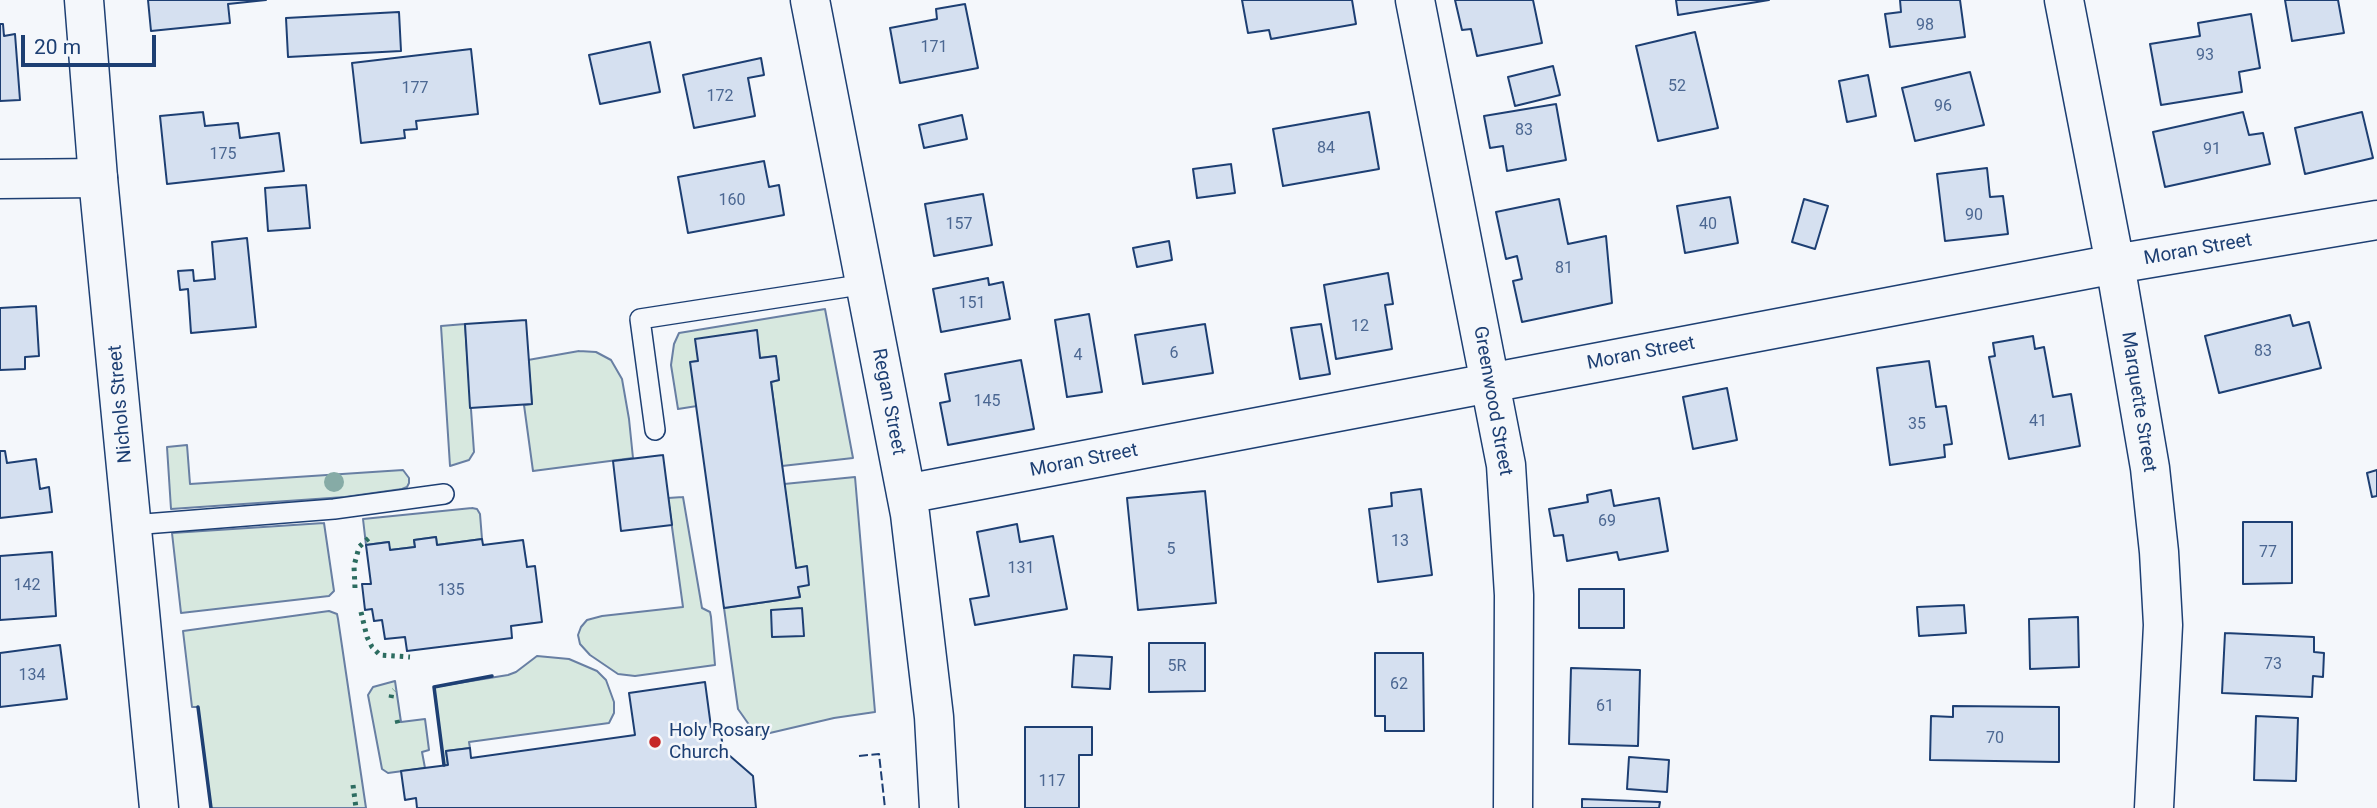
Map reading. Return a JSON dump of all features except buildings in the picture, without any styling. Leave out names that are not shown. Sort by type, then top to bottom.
[{"type":"street","name":"Nichols Street","points":[[84,0],[159,808]]},
{"type":"street","name":"Regan Street","points":[[810,0],[906,494],[934,717],[939,808]]},
{"type":"street","name":"Greenwood Street","points":[[1415,0],[1506,465],[1515,660],[1513,808]]},
{"type":"street","name":"Marquette Street","points":[[2064,0],[2115,264],[2150,468],[2163,625],[2154,808]]},
{"type":"street","points":[[0,179],[99,178]]},
{"type":"street","name":"Moran Street","points":[[906,494],[2115,264],[2377,220]]},
{"type":"lane","points":[[655,430],[640,318],[866,284]]},
{"type":"lane","points":[[132,525],[334,509],[444,494]]},
{"type":"shaded area","points":[[825,309],[853,458],[782,466],[771,382],[779,380],[776,356],[760,358],[756,330],[698,361],[691,362],[697,406],[678,409],[671,365],[674,344],[679,333]]},
{"type":"shaded area","points":[[465,324],[474,452],[469,460],[450,466],[441,326]]},
{"type":"shaded area","points":[[579,351],[596,352],[611,360],[622,379],[633,458],[533,471],[524,405],[532,404],[528,360]]},
{"type":"shaded area","points":[[187,445],[190,484],[403,470],[409,483],[402,489],[345,497],[171,509],[167,447]]},
{"type":"shaded area","points":[[855,477],[875,712],[834,718],[757,736],[738,709],[724,608],[800,597],[798,587],[806,568],[796,568],[784,484]]},
{"type":"shaded area","points":[[683,497],[702,608],[710,612],[711,617],[715,665],[635,676],[618,674],[590,655],[580,644],[578,635],[587,620],[602,616],[683,607],[668,498]]},
{"type":"shaded area","points":[[477,509],[480,514],[482,539],[437,545],[436,537],[414,540],[415,547],[390,550],[388,542],[366,545],[363,519]]},
{"type":"shaded area","points":[[324,523],[334,591],[329,596],[181,613],[172,533]]},
{"type":"shaded area","points":[[329,611],[337,614],[338,619],[366,808],[211,808],[198,707],[192,707],[183,631]]},
{"type":"shaded area","points":[[537,656],[569,659],[597,671],[606,680],[614,702],[614,713],[609,723],[469,742],[470,748],[446,751],[448,765],[444,765],[434,687],[508,675]]},
{"type":"shaded area","points":[[395,681],[401,722],[425,719],[429,750],[422,752],[425,768],[388,773],[382,769],[368,695],[373,687]]},
{"type":"hedge","points":[[355,588],[354,566],[359,547],[371,536]]},
{"type":"hedge","points":[[361,612],[367,637],[380,655],[410,657]]},
{"type":"hedge","points":[[391,698],[394,690]]},
{"type":"hedge","points":[[397,720],[398,724],[402,725]]},
{"type":"hedge","points":[[353,785],[356,808]]},
{"type":"fence","points":[[859,756],[879,754],[885,808]]},
{"type":"wall","points":[[444,765],[434,687],[492,676]]},
{"type":"wall","points":[[198,707],[211,808]]},
{"type":"place","name":"Holy Rosary Church","points":[[655,742]]}]
